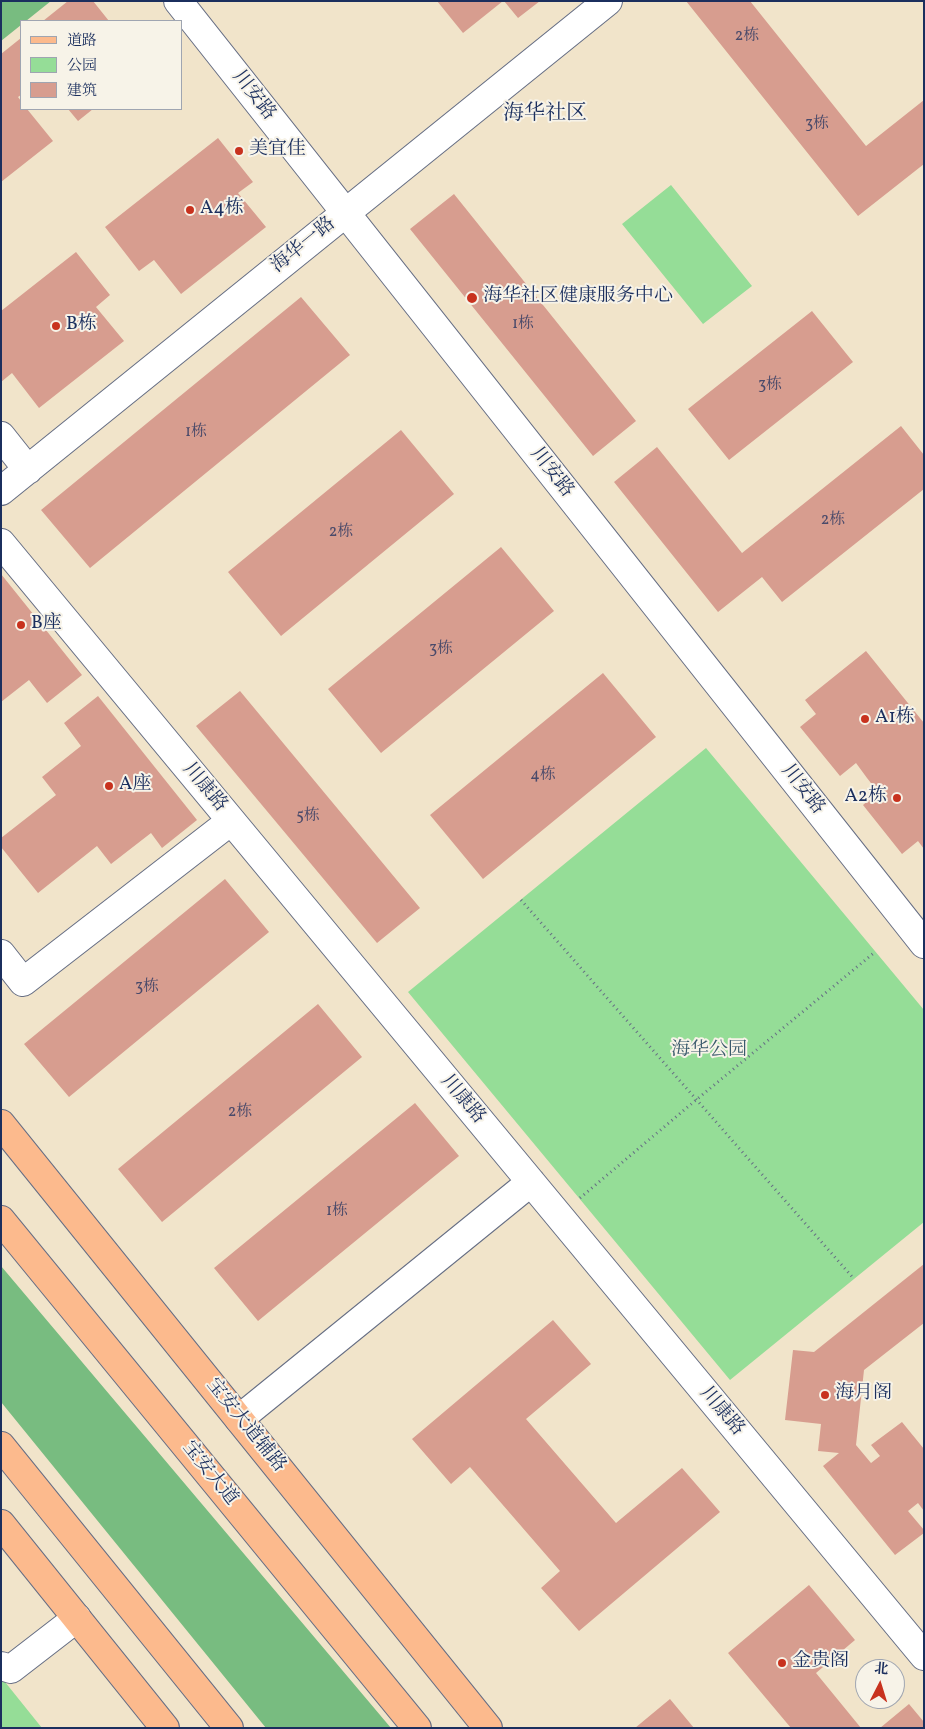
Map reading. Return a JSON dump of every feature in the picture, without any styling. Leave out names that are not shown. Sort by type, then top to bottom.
[{"type":"main road","name":"宝安大道辅路","points":[[1,1124],[488,1728]]},
{"type":"main road","name":"宝安大道","points":[[1,1220],[416,1728]]},
{"type":"main road","points":[[1,1446],[229,1728]]},
{"type":"main road","points":[[1,1524],[165,1728]]},
{"type":"street","name":"川安路","points":[[178,1],[919,929]]},
{"type":"street","name":"海华一路","points":[[1,491],[608,1]]},
{"type":"street","points":[[1,436],[28,470]]},
{"type":"street","name":"川康路","points":[[1,544],[924,1656]]},
{"type":"street","points":[[1,954],[24,982],[231,821]]},
{"type":"street","points":[[239,1419],[531,1182]]},
{"type":"street","points":[[1,1666],[11,1669],[77,1618]]},
{"type":"path","points":[[520,900],[854,1279]]},
{"type":"path","points":[[580,1199],[875,952]]},
{"type":"green space","points":[[1,1],[51,1],[27,20],[20,20],[20,26],[1,41]]},
{"type":"green space","points":[[671,185],[752,286],[703,324],[622,224]]},
{"type":"green space","name":"海华公园","points":[[706,748],[924,1010],[924,1222],[730,1380],[408,992]]},
{"type":"green space","points":[[1,1266],[391,1728],[266,1728],[1,1402]]},
{"type":"green space","points":[[1,1677],[42,1728],[1,1728]]},
{"type":"building","points":[[68,1],[93,1],[108,20],[44,20]]},
{"type":"building","points":[[437,1],[503,1],[463,33]]},
{"type":"building","points":[[504,1],[540,1],[518,18]]},
{"type":"building","points":[[686,1],[750,1],[866,146],[924,100],[924,164],[858,216]]},
{"type":"building","points":[[20,39],[20,96],[18,97],[20,100],[20,110],[28,110],[53,141],[1,182],[1,54]]},
{"type":"building","points":[[69,110],[92,110],[78,121]]},
{"type":"building","name":"A4栋","points":[[218,138],[253,182],[238,193],[266,227],[181,294],[154,260],[139,271],[105,227]]},
{"type":"building","points":[[454,194],[636,421],[593,456],[410,229]]},
{"type":"building","name":"B栋","points":[[76,252],[110,295],[96,307],[124,341],[39,408],[12,373],[1,382],[1,311]]},
{"type":"building","points":[[301,297],[350,355],[90,568],[41,510]]},
{"type":"building","points":[[812,311],[853,362],[729,460],[688,409]]},
{"type":"building","points":[[901,426],[924,455],[924,489],[782,602],[762,577],[718,612],[614,482],[657,447],[742,553]]},
{"type":"building","points":[[401,430],[454,494],[281,636],[228,572]]},
{"type":"building","points":[[501,547],[554,611],[381,753],[328,689]]},
{"type":"building","name":"B座","points":[[1,574],[82,675],[47,703],[29,680],[1,702]]},
{"type":"building","name":"A1栋","points":[[866,651],[924,723],[924,849],[918,841],[902,854],[863,805],[878,792],[856,763],[840,776],[800,727],[816,714],[805,700]]},
{"type":"building","points":[[603,673],[656,737],[483,879],[430,815]]},
{"type":"building","points":[[240,691],[420,908],[377,943],[196,726]]},
{"type":"building","name":"A座","points":[[98,696],[197,820],[162,848],[151,833],[111,864],[97,846],[38,893],[1,847],[1,838],[56,795],[42,777],[81,746],[64,723]]},
{"type":"building","points":[[225,879],[269,932],[69,1097],[24,1044]]},
{"type":"building","points":[[318,1004],[362,1057],[162,1222],[118,1169]]},
{"type":"building","points":[[415,1103],[459,1156],[258,1321],[214,1268]]},
{"type":"building","name":"海月阁","points":[[924,1264],[924,1323],[864,1370],[856,1445],[871,1463],[880,1456],[871,1445],[902,1422],[924,1449],[924,1511],[918,1503],[908,1511],[924,1530],[924,1533],[895,1555],[823,1466],[839,1453],[818,1451],[821,1424],[785,1420],[793,1350],[814,1352]]},
{"type":"building","points":[[553,1320],[591,1364],[526,1419],[616,1523],[682,1468],[720,1512],[579,1631],[541,1588],[560,1571],[470,1467],[451,1484],[412,1439]]},
{"type":"building","name":"金贵阁","points":[[809,1585],[855,1640],[816,1673],[861,1728],[791,1728],[728,1653]]},
{"type":"building","points":[[670,1699],[694,1728],[635,1728]]},
{"type":"building","points":[[909,1704],[924,1722],[924,1728],[880,1728],[905,1709]]},
{"type":"place","name":"美宜佳","points":[[239,151]]},
{"type":"place","name":"A4栋","points":[[190,210]]},
{"type":"place","name":"海华社区健康服务中心","points":[[472,298]]},
{"type":"place","name":"B栋","points":[[56,326]]},
{"type":"place","name":"B座","points":[[21,625]]},
{"type":"place","name":"A1栋","points":[[865,719]]},
{"type":"place","name":"A座","points":[[109,786]]},
{"type":"place","name":"A2栋","points":[[897,798]]},
{"type":"place","name":"海月阁","points":[[825,1395]]},
{"type":"place","name":"金贵阁","points":[[782,1663]]},
{"type":"district","name":"海华社区","points":[[545,115]]}]
